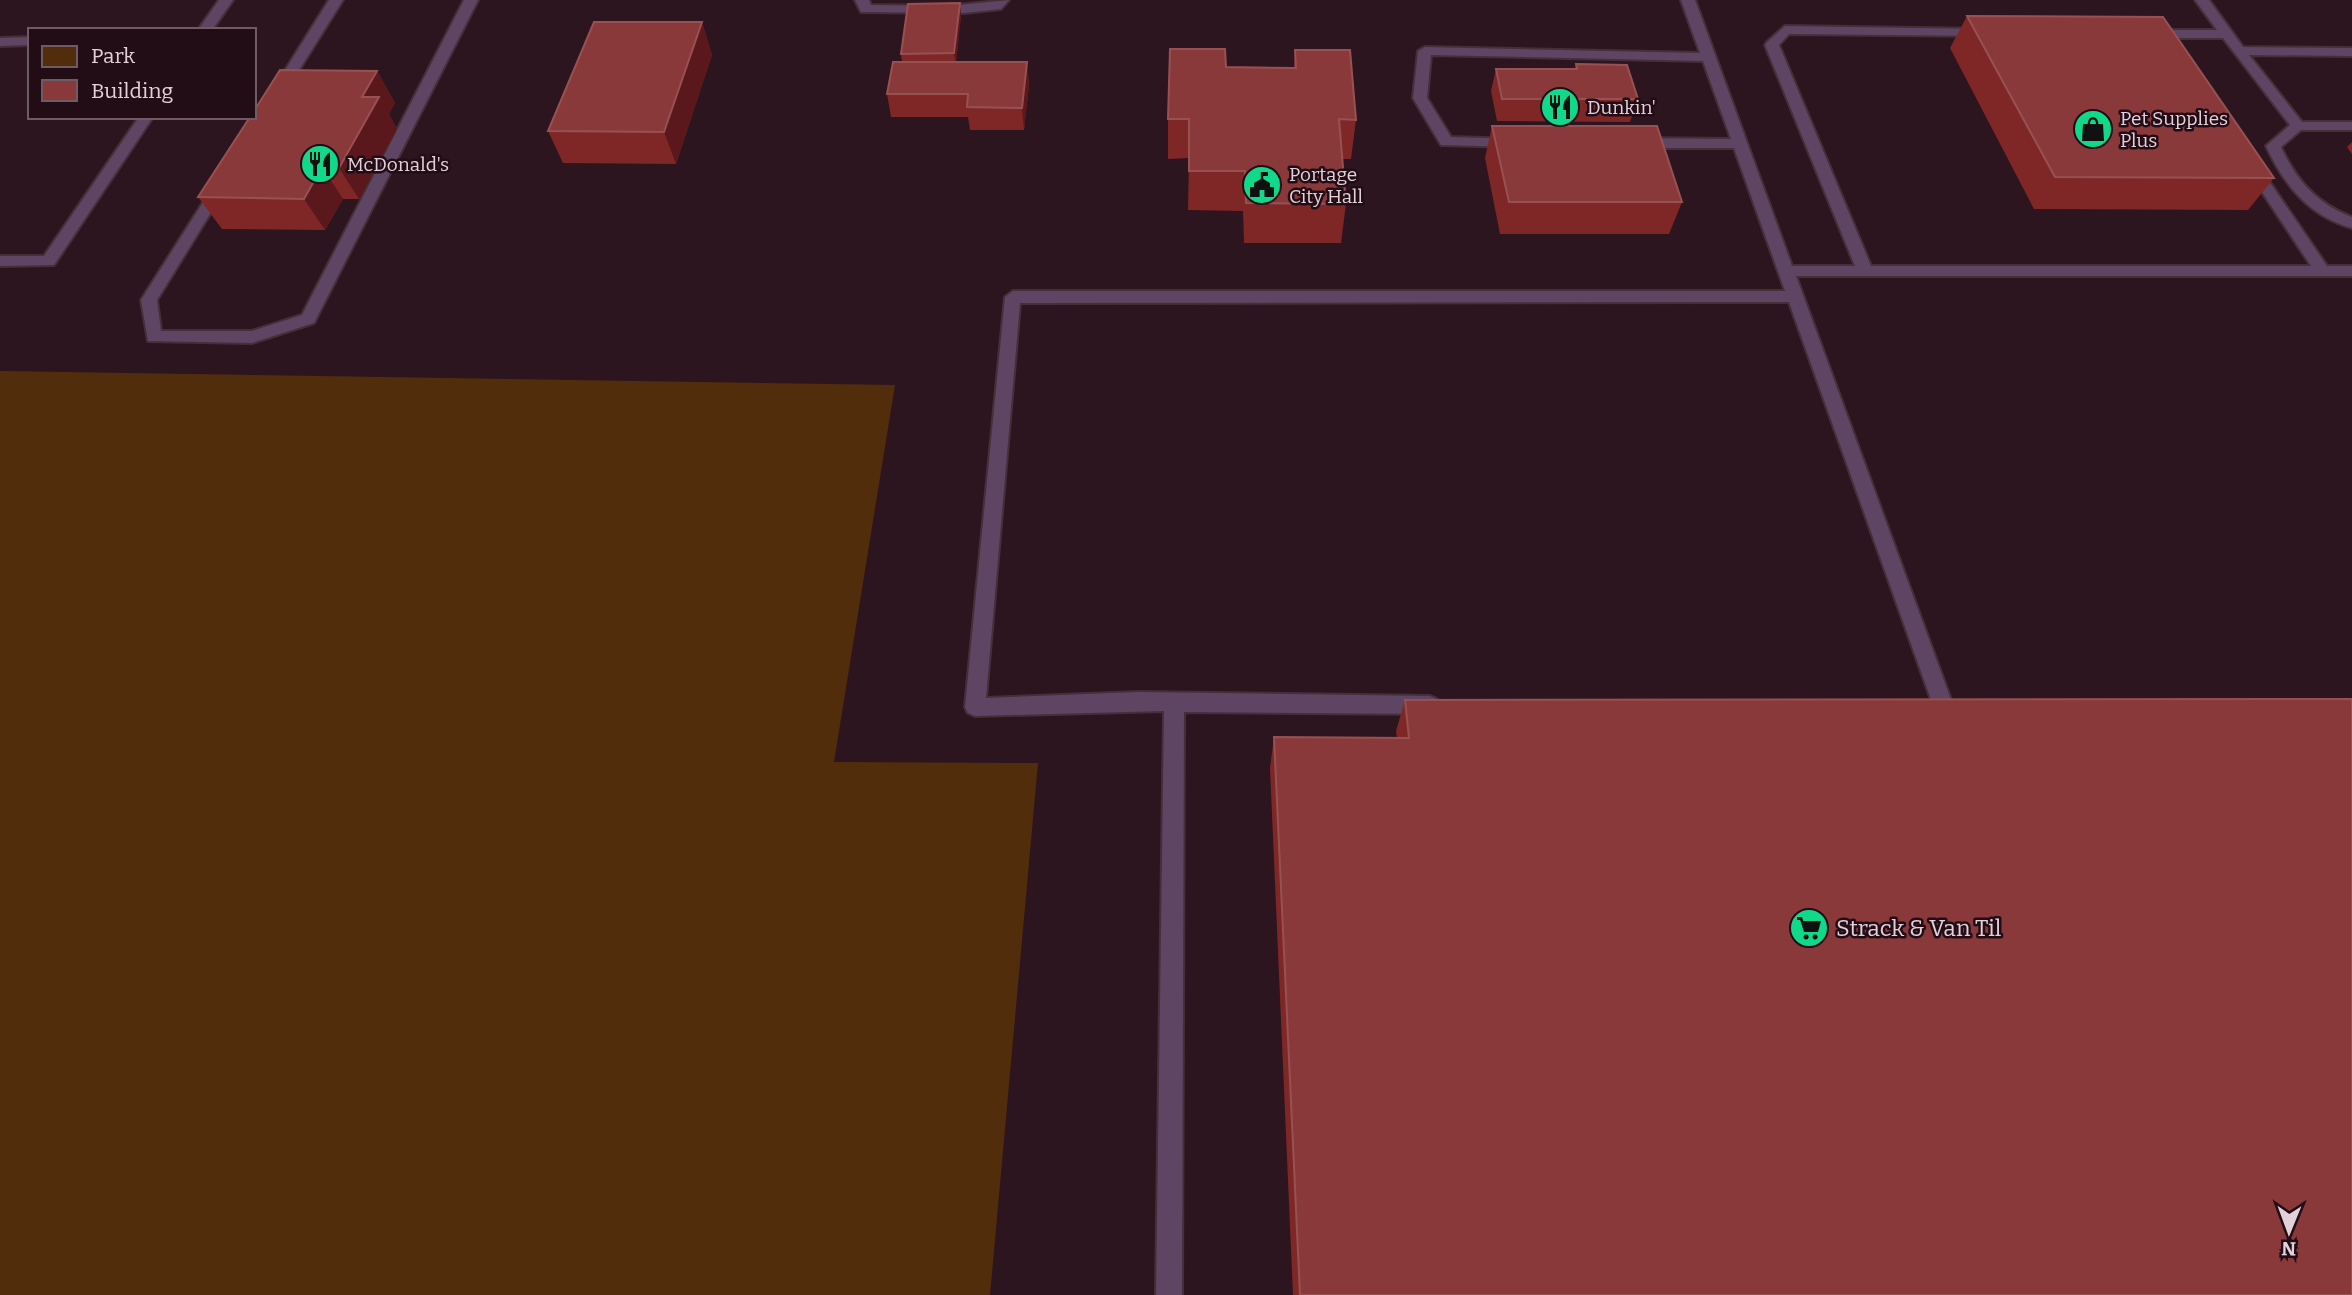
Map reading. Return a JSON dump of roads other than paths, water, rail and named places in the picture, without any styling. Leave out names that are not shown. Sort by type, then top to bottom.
[{"type":"lane","points":[[206,28],[226,0]]},
{"type":"lane","points":[[270,106],[336,0]]},
{"type":"lane","points":[[227,175],[149,300],[153,337],[252,337],[308,319],[471,0]]},
{"type":"lane","points":[[863,0],[866,9],[885,10],[968,10],[996,6],[1002,0]]},
{"type":"lane","points":[[1688,0],[1795,296],[1951,708],[1917,708]]},
{"type":"lane","points":[[2202,0],[2298,126]]},
{"type":"lane","points":[[1865,271],[1772,45],[1785,30],[1998,33]]},
{"type":"lane","points":[[2134,34],[2165,39],[2227,34]]},
{"type":"lane","points":[[0,41],[28,41]]},
{"type":"lane","points":[[1526,142],[1446,142],[1420,98],[1425,51],[1708,57]]},
{"type":"lane","points":[[2239,51],[2352,52]]},
{"type":"lane","points":[[0,261],[48,261],[145,119]]},
{"type":"lane","points":[[2352,126],[2298,126],[2273,146],[2282,167],[2300,192],[2327,215],[2352,223]]},
{"type":"lane","points":[[1619,143],[1740,144]]},
{"type":"lane","points":[[2246,158],[2323,271]]},
{"type":"lane","points":[[1786,271],[2352,271]]},
{"type":"lane","points":[[1452,705],[1138,701],[975,707],[1013,297],[1795,296]]},
{"type":"lane","points":[[1169,1295],[1174,703]]},
{"type":"place","name":"Dunkin'","points":[[1560,107]]},
{"type":"place","name":"Pet Supplies Plus","points":[[2093,129]]},
{"type":"place","name":"McDonald's","points":[[320,164]]},
{"type":"place","name":"Portage City Hall","points":[[1262,185]]},
{"type":"place","name":"Strack & Van Til","points":[[1809,928]]}]
